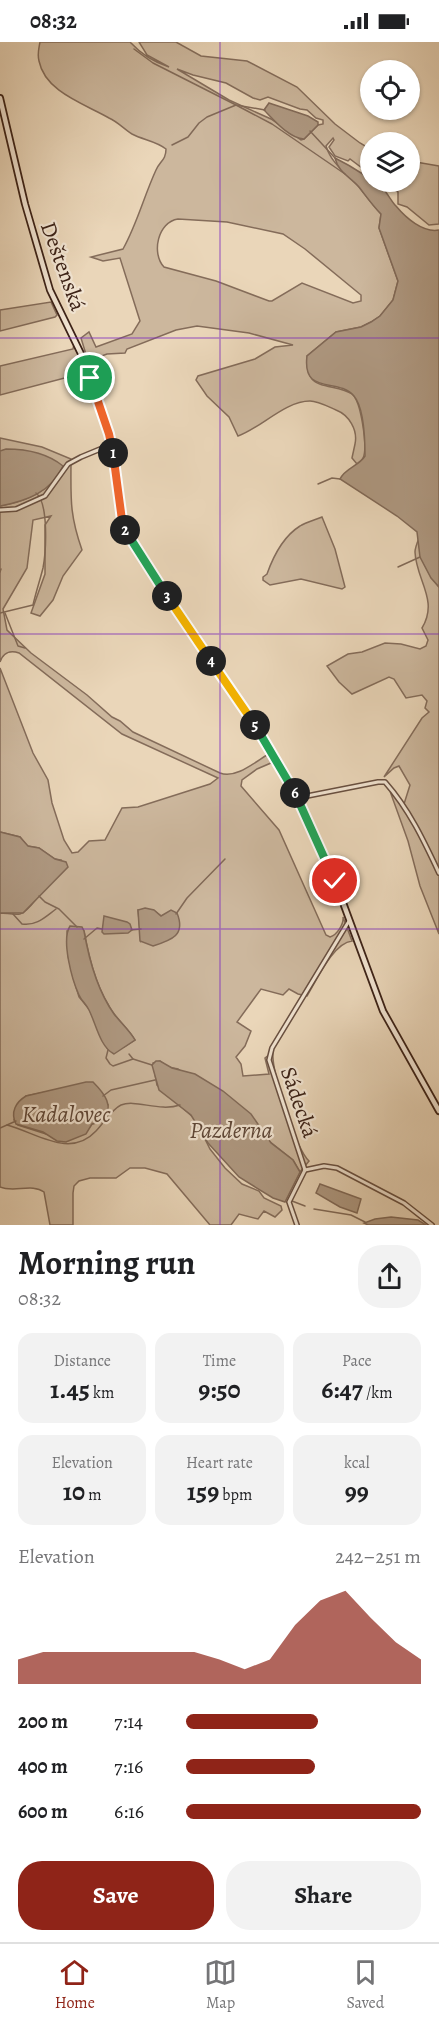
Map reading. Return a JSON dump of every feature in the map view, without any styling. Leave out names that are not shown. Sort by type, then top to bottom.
[{"type":"main road","name":"Deštenská","points":[[0,98],[38,250],[54,300],[74,335],[84,360],[111,445],[126,534],[263,737],[297,798],[335,881],[383,1011],[439,1111]]},
{"type":"street","points":[[0,510],[16,509],[45,496],[68,464],[111,445]]},
{"type":"street","points":[[297,798],[385,782],[422,836],[439,873]]},
{"type":"street","name":"Sádecká","points":[[349,921],[272,1048],[268,1060],[305,1170],[324,1166],[337,1168],[404,1203],[432,1225]]},
{"type":"street","points":[[297,1225],[289,1202],[305,1170]]},
{"type":"shaded area","points":[[40,42],[130,42],[148,57],[169,67],[147,55],[139,42],[176,42],[201,56],[247,61],[297,87],[335,124],[360,143],[360,166],[350,159],[348,161],[335,156],[329,147],[333,138],[326,146],[336,164],[381,214],[379,228],[398,281],[393,300],[380,316],[361,327],[336,332],[307,356],[309,374],[315,382],[347,391],[355,398],[361,415],[364,435],[364,453],[361,462],[357,464],[352,458],[355,433],[352,424],[341,412],[316,402],[301,402],[291,405],[238,436],[229,417],[207,396],[196,380],[198,376],[255,359],[275,347],[293,345],[249,333],[197,326],[176,330],[127,349],[125,353],[107,354],[88,361],[81,338],[89,332],[96,347],[132,334],[140,321],[120,258],[103,261],[91,257],[123,249],[156,170],[165,156],[166,149],[132,134],[57,89],[43,72],[38,53]],"holes":[[[177,69],[226,83],[253,98],[260,100],[268,97],[307,110],[316,118],[323,120],[323,124],[318,125],[301,140],[271,119],[229,100]],[[178,219],[227,222],[283,234],[361,295],[361,301],[353,303],[302,283],[269,301],[216,281],[164,267],[160,261],[157,246],[161,232],[171,221]]]},
{"type":"shaded area","points":[[420,163],[439,166],[439,224],[429,225],[407,207],[398,204],[398,192],[420,192]]},
{"type":"shaded area","points":[[51,302],[57,315],[55,317],[0,331],[0,310]]},
{"type":"shaded area","points":[[74,344],[86,372],[85,378],[76,375],[0,395],[0,366],[73,349]]},
{"type":"shaded area","points":[[0,438],[42,447],[71,459],[73,515],[82,550],[63,576],[53,600],[40,616],[31,613],[45,574],[45,525],[51,516],[33,520],[27,568],[3,609],[7,630],[31,653],[133,732],[220,773],[232,774],[244,769],[267,755],[265,749],[274,766],[271,763],[257,769],[242,780],[241,786],[279,830],[326,935],[330,937],[337,932],[343,917],[352,941],[345,943],[332,955],[307,996],[289,989],[283,995],[261,989],[237,1022],[251,1031],[245,1046],[236,1057],[241,1064],[243,1076],[269,1074],[265,1058],[273,1052],[273,1061],[285,1109],[309,1161],[300,1172],[293,1160],[178,1069],[168,1067],[160,1061],[153,1063],[157,1085],[195,1119],[210,1149],[225,1168],[242,1184],[259,1191],[264,1198],[281,1206],[282,1210],[275,1217],[264,1211],[258,1219],[239,1214],[231,1225],[210,1225],[167,1174],[145,1168],[130,1168],[116,1178],[90,1178],[79,1181],[74,1186],[73,1193],[73,1225],[50,1225],[44,1192],[39,1189],[0,1187],[0,913],[20,914],[31,906],[61,860],[55,859],[39,848],[27,846],[20,837],[0,832],[0,668],[33,753],[48,780],[52,803],[64,840],[72,853],[78,852],[89,841],[105,840],[122,808],[138,807],[210,784],[218,778],[122,734],[19,653],[7,653],[0,662],[0,506],[32,496],[58,475],[44,462],[26,451],[0,451]],"holes":[[[138,910],[153,910],[161,916],[141,941]],[[67,931],[84,931],[90,960],[104,997],[135,1040],[124,1047],[107,1048],[89,1009],[79,997],[68,956]],[[96,1086],[108,1105],[104,1121],[92,1124],[87,1130],[46,1134],[18,1125],[14,1120],[26,1096]]]},
{"type":"shaded area","points":[[322,517],[335,549],[345,587],[342,589],[301,579],[270,585],[263,580],[289,535],[302,525]]},
{"type":"shaded area","points":[[419,538],[420,551],[425,564],[439,587],[439,934],[420,886],[408,841],[391,794],[404,804],[410,785],[399,766],[384,777],[422,718],[429,712],[425,708],[427,701],[422,695],[406,698],[394,679],[389,677],[352,694],[327,666],[348,654],[362,652],[385,643],[420,649],[426,646],[428,640],[422,628],[427,618],[428,599],[416,562],[415,552]]},
{"type":"water","points":[[269,103],[308,116],[318,122],[318,125],[304,139],[298,138],[282,128],[264,110]]},
{"type":"water","points":[[335,158],[360,172],[360,188],[342,171]]},
{"type":"water","points":[[363,192],[386,192],[400,211],[415,224],[427,229],[439,230],[439,587],[431,578],[420,557],[417,532],[397,516],[340,479],[365,456],[360,408],[354,396],[347,390],[315,381],[307,368],[307,356],[336,332],[361,327],[371,322],[380,316],[393,300],[398,281],[379,228],[381,214]]},
{"type":"water","points":[[6,449],[36,453],[63,466],[52,483],[45,489],[28,498],[0,506],[0,451]]},
{"type":"water","points":[[0,832],[20,837],[28,846],[39,848],[55,859],[66,862],[68,867],[23,913],[0,913]]},
{"type":"water","points":[[145,908],[154,910],[161,916],[171,910],[177,913],[180,927],[176,936],[153,946],[140,941],[138,910]]},
{"type":"water","points":[[104,916],[127,922],[132,930],[128,933],[104,934],[102,932]]},
{"type":"water","points":[[70,926],[82,927],[98,985],[114,1014],[135,1040],[114,1054],[102,1041],[89,1010],[76,988],[67,950]]},
{"type":"water","name":"Pazderna","points":[[156,1061],[195,1074],[223,1091],[251,1114],[271,1143],[293,1160],[300,1172],[285,1202],[273,1198],[239,1177],[208,1143],[191,1115],[159,1090],[152,1065]]},
{"type":"water","name":"Kadalovec","points":[[93,1082],[101,1091],[107,1100],[108,1110],[104,1121],[92,1124],[86,1134],[66,1142],[57,1141],[43,1132],[16,1124],[15,1108],[26,1096]]},
{"type":"water","points":[[320,1184],[361,1199],[357,1213],[340,1207],[316,1193]]},
{"type":"water","points":[[391,1217],[418,1220],[426,1225],[368,1225],[364,1223]]},
{"type":"waterway","points":[[134,49],[153,63],[236,105],[265,110]]},
{"type":"waterway","points":[[172,145],[188,137],[207,117],[236,105],[272,124],[345,174]]},
{"type":"waterway","points":[[310,131],[335,158]]},
{"type":"waterway","points":[[318,484],[332,478],[340,479]]},
{"type":"waterway","points":[[0,613],[33,605],[43,568],[46,540],[43,507],[36,493]]},
{"type":"waterway","points":[[398,567],[420,557]]},
{"type":"waterway","points":[[5,613],[18,646],[25,648]]},
{"type":"waterway","points":[[176,914],[187,898],[225,859]]},
{"type":"waterway","points":[[39,896],[59,909],[77,927]]},
{"type":"waterway","points":[[13,914],[22,924],[32,924],[56,909]]},
{"type":"waterway","points":[[84,939],[97,928],[102,929]]},
{"type":"waterway","points":[[131,930],[141,929]]},
{"type":"waterway","points":[[108,1050],[106,1058],[113,1066],[133,1059]]},
{"type":"waterway","points":[[129,1054],[133,1059],[152,1065]]},
{"type":"waterway","points":[[103,1096],[111,1090],[155,1080]]},
{"type":"waterway","points":[[7,1125],[53,1142],[75,1143],[86,1139],[96,1131],[121,1105],[134,1103],[164,1107],[180,1105]]},
{"type":"waterway","points":[[0,1128],[16,1121]]},
{"type":"waterway","points":[[292,1201],[305,1206]]},
{"type":"waterway","points":[[314,1209],[351,1215],[365,1222]]},
{"type":"route","points":[[90,378],[109,434],[126,534],[263,737],[292,787],[335,881]]}]
